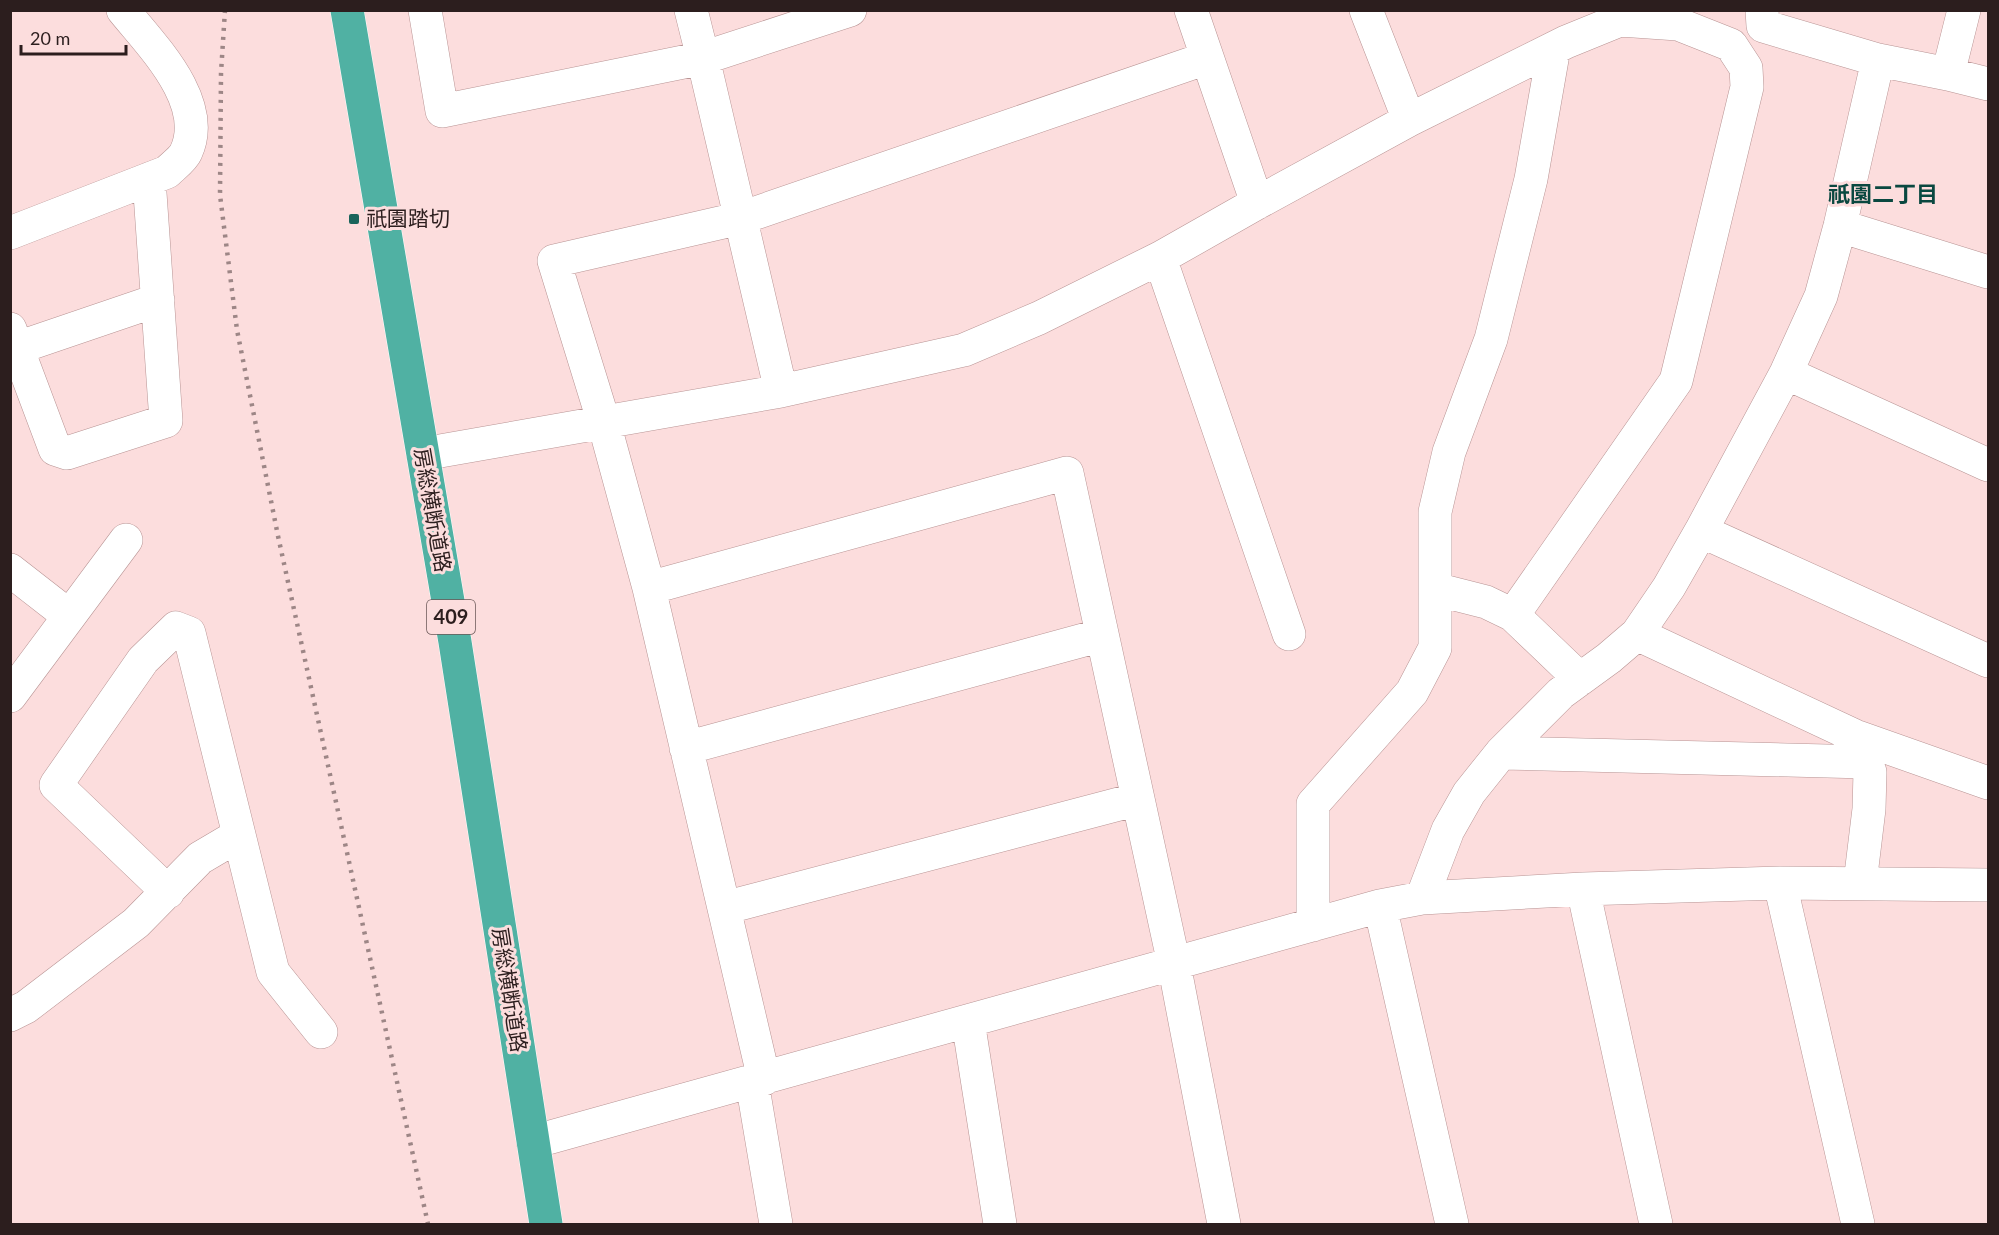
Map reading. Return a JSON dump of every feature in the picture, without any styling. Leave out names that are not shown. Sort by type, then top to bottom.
[{"type":"highway","name":"房総横断道路","points":[[347,10],[455,642],[546,1224]]},
{"type":"street","points":[[10,233],[167,172],[186,153],[192,131],[188,104],[170,67],[123,10]]},
{"type":"street","points":[[425,10],[442,111],[704,58],[850,10]]},
{"type":"street","points":[[691,10],[782,391]]},
{"type":"street","points":[[1191,10],[1257,203]]},
{"type":"street","points":[[1366,10],[1409,120]]},
{"type":"street","points":[[1762,10],[1763,26],[1878,60],[1989,84]]},
{"type":"street","points":[[1948,74],[1964,10]]},
{"type":"street","points":[[423,454],[782,391],[964,350],[1039,318],[1160,258],[1409,120],[1554,48],[1620,20],[1678,24],[1731,45],[1746,68],[1747,87],[1676,381],[1513,615]]},
{"type":"street","points":[[1313,925],[1312,804],[1412,692],[1435,648],[1436,512],[1449,452],[1491,339],[1497,316],[1531,179],[1554,48]]},
{"type":"street","points":[[776,1224],[758,1080],[724,908],[649,588],[604,423],[554,261],[741,218],[1207,58]]},
{"type":"street","points":[[1422,898],[1448,830],[1469,793],[1501,753],[1561,693],[1610,658],[1637,634],[1669,587],[1701,531],[1786,373],[1821,296],[1840,226],[1878,60]]},
{"type":"street","points":[[149,179],[158,300],[166,421],[67,453],[55,449],[14,338],[158,300]]},
{"type":"street","points":[[1840,226],[1989,272]]},
{"type":"street","points":[[1160,258],[1289,634]]},
{"type":"street","points":[[1786,373],[1989,465]]},
{"type":"street","points":[[649,588],[1067,473],[1174,964],[1224,1224]]},
{"type":"street","points":[[1701,531],[1989,661]]},
{"type":"street","points":[[10,696],[126,540]]},
{"type":"street","points":[[10,570],[69,616]]},
{"type":"street","points":[[1435,589],[1486,602],[1513,615],[1580,679]]},
{"type":"street","points":[[168,892],[56,785],[143,660],[176,628],[189,633],[273,972],[321,1032]]},
{"type":"street","points":[[1637,634],[1861,749],[1989,783]]},
{"type":"street","points":[[686,748],[1102,635]]},
{"type":"street","points":[[1501,753],[1861,749]]},
{"type":"street","points":[[1860,883],[1869,809],[1870,772],[1861,749]]},
{"type":"street","points":[[724,908],[1138,799]]},
{"type":"street","points":[[10,1015],[26,1007],[136,923],[200,858],[239,835]]},
{"type":"street","points":[[533,1142],[1380,906],[1422,898],[1780,883],[1989,885]]},
{"type":"street","points":[[1780,883],[1858,1224]]},
{"type":"street","points":[[1583,890],[1656,1224]]},
{"type":"street","points":[[1380,906],[1452,1224]]},
{"type":"street","points":[[968,1021],[1000,1224]]},
{"type":"railway","points":[[225,10],[221,73],[220,195],[237,330],[278,536],[428,1224]]},
{"type":"place","name":"祇園踏切","points":[[354,219]]},
{"type":"district","name":"祇園二丁目","points":[[1883,194]]}]
